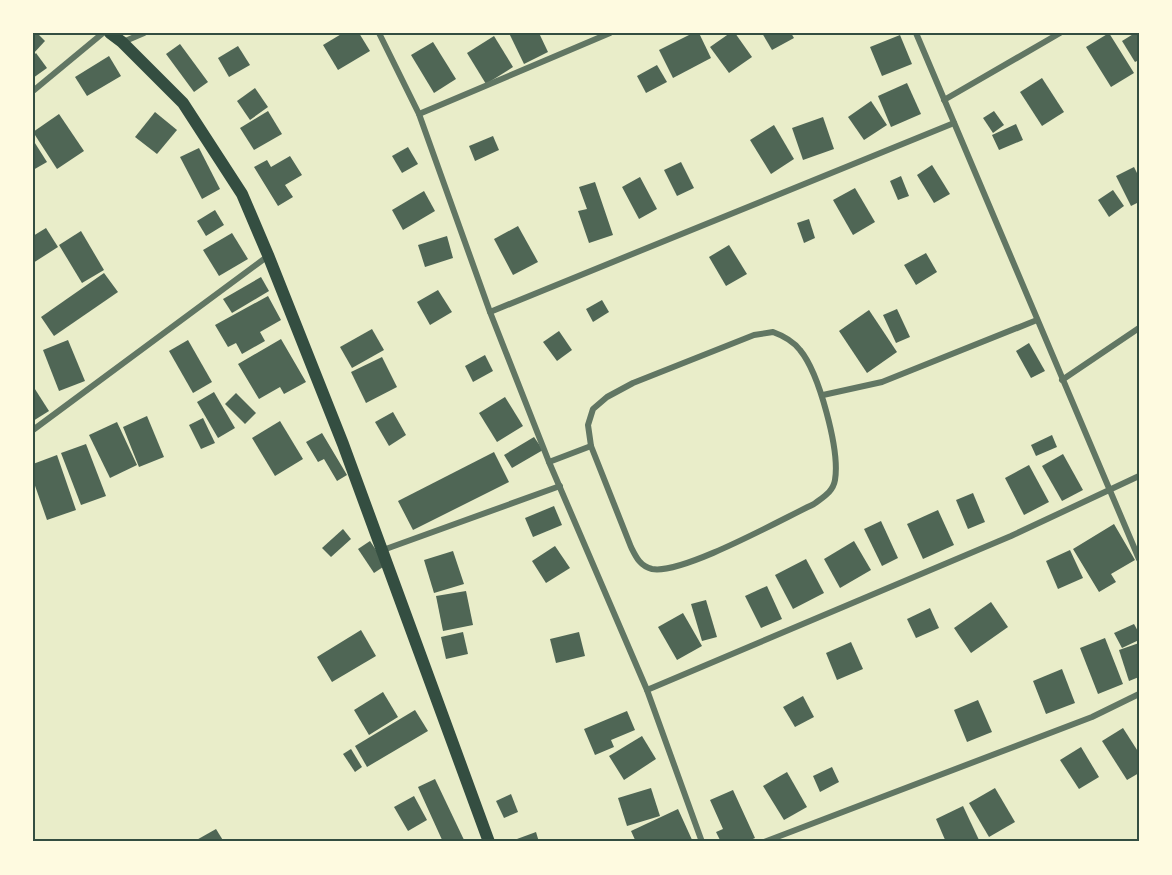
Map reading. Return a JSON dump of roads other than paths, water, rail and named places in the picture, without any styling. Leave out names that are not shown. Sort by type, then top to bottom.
[{"type":"main road","points":[[110,33],[123,42],[183,103],[242,194],[383,550],[489,842]]},
{"type":"street","points":[[33,91],[104,33]]},
{"type":"street","points":[[123,42],[144,33]]},
{"type":"street","points":[[379,33],[419,114],[490,312],[549,462],[647,690],[702,842]]},
{"type":"street","points":[[419,114],[610,33]]},
{"type":"street","points":[[916,33],[1139,559]]},
{"type":"street","points":[[944,100],[1060,33]]},
{"type":"street","points":[[490,312],[954,123]]},
{"type":"street","points":[[33,430],[268,255]]},
{"type":"street","points":[[823,395],[882,382],[1037,320]]},
{"type":"street","points":[[1062,380],[1139,328]]},
{"type":"street","points":[[773,332],[785,336],[800,350],[823,395],[835,460],[835,482],[829,493],[814,504],[688,564],[663,570],[650,568],[639,562],[591,446],[588,424],[593,409],[607,397],[633,383],[754,335],[773,332]]},
{"type":"street","points":[[549,462],[591,446]]},
{"type":"street","points":[[647,690],[1011,536],[1139,476]]},
{"type":"street","points":[[383,550],[560,486]]},
{"type":"street","points":[[764,842],[1092,717],[1139,694]]}]
